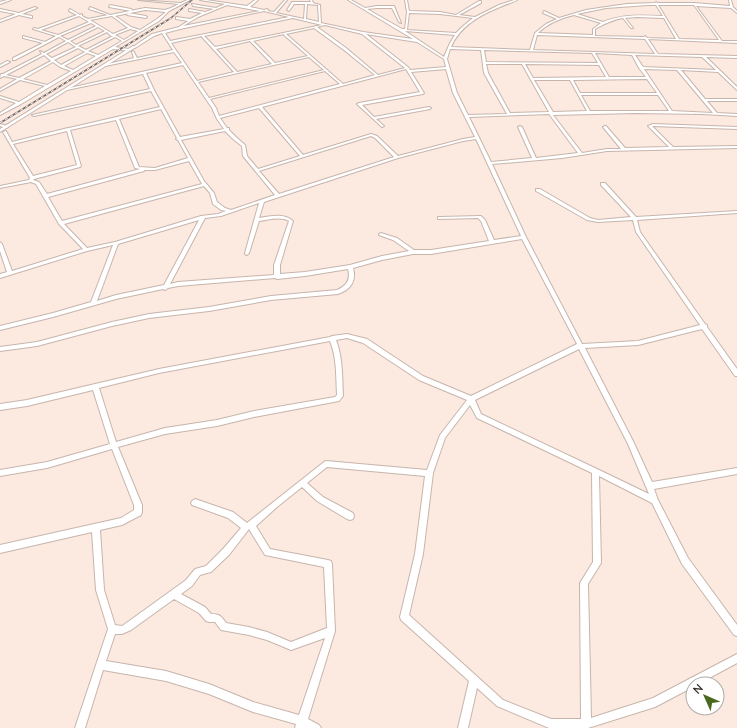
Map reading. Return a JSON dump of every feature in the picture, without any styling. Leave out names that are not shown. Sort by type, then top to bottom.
[{"type":"main road","points":[[0,131],[6,129],[104,65],[132,49]]},
{"type":"street","points":[[0,3],[10,0]]},
{"type":"street","points":[[139,0],[182,4]]},
{"type":"street","points":[[0,114],[124,41],[158,20],[168,11],[189,0]]},
{"type":"street","points":[[201,0],[267,10],[363,33],[418,41]]},
{"type":"street","points":[[248,7],[257,0]]},
{"type":"street","points":[[275,12],[286,0]]},
{"type":"street","points":[[349,0],[402,30],[445,59]]},
{"type":"street","points":[[406,0],[408,12],[406,30]]},
{"type":"street","points":[[516,0],[496,6],[475,18],[457,34],[445,59],[455,93],[490,163],[524,238],[579,346],[631,443],[655,501],[685,561],[737,632]]},
{"type":"street","points":[[620,0],[621,4]]},
{"type":"street","points":[[730,0],[732,7],[737,12]]},
{"type":"street","points":[[288,10],[293,3],[306,3],[311,1],[319,5],[320,23]]},
{"type":"street","points":[[458,15],[480,2]]},
{"type":"street","points":[[305,19],[306,3]]},
{"type":"street","points":[[656,3],[678,39]]},
{"type":"street","points":[[531,50],[536,34],[546,24],[598,7],[621,4],[656,3],[732,7]]},
{"type":"street","points":[[179,28],[190,20],[215,8],[228,4]]},
{"type":"street","points":[[694,4],[721,41]]},
{"type":"street","points":[[193,5],[215,8]]},
{"type":"street","points":[[110,6],[134,11]]},
{"type":"street","points":[[365,9],[393,7],[400,22]]},
{"type":"street","points":[[0,22],[36,8]]},
{"type":"street","points":[[90,8],[111,15],[130,28],[140,31]]},
{"type":"street","points":[[14,59],[90,21],[111,15],[145,9],[161,12],[168,11]]},
{"type":"street","points":[[0,10],[31,17]]},
{"type":"street","points":[[70,10],[124,41]]},
{"type":"street","points":[[190,10],[205,13]]},
{"type":"street","points":[[112,48],[132,49],[153,35],[179,28],[267,10]]},
{"type":"street","points":[[408,12],[432,12],[475,18]]},
{"type":"street","points":[[544,12],[560,19]]},
{"type":"street","points":[[122,13],[146,17]]},
{"type":"street","points":[[574,14],[602,23]]},
{"type":"street","points":[[38,30],[81,16]]},
{"type":"street","points":[[170,42],[296,17]]},
{"type":"street","points":[[594,36],[594,29],[602,23],[623,17],[664,17]]},
{"type":"street","points":[[623,17],[632,27]]},
{"type":"street","points":[[177,18],[190,20]]},
{"type":"street","points":[[215,48],[326,24]]},
{"type":"street","points":[[1,76],[99,26]]},
{"type":"street","points":[[315,27],[346,49],[377,75]]},
{"type":"street","points":[[61,66],[130,28]]},
{"type":"street","points":[[34,29],[58,36],[87,52],[99,56]]},
{"type":"street","points":[[402,30],[457,34]]},
{"type":"street","points":[[0,90],[77,46],[106,32]]},
{"type":"street","points":[[164,32],[163,33],[214,108],[219,121],[228,129],[238,142],[244,146],[245,156],[278,196]]},
{"type":"street","points":[[363,33],[408,69],[422,93],[359,104],[382,126]]},
{"type":"street","points":[[285,34],[343,85]]},
{"type":"street","points":[[536,34],[645,37],[737,42]]},
{"type":"street","points":[[203,36],[236,73]]},
{"type":"street","points":[[24,37],[46,43]]},
{"type":"street","points":[[645,37],[657,54]]},
{"type":"street","points":[[251,41],[274,64]]},
{"type":"street","points":[[35,48],[61,66],[74,71]]},
{"type":"street","points":[[449,48],[737,57]]},
{"type":"street","points":[[132,49],[136,59]]},
{"type":"street","points":[[482,49],[486,72],[509,114]]},
{"type":"street","points":[[104,65],[175,51]]},
{"type":"street","points":[[593,52],[608,78]]},
{"type":"street","points":[[632,53],[647,78],[671,112]]},
{"type":"street","points":[[196,82],[310,56]]},
{"type":"street","points":[[703,56],[737,89]]},
{"type":"street","points":[[0,66],[8,62]]},
{"type":"street","points":[[484,63],[599,64]]},
{"type":"street","points":[[67,89],[184,64]]},
{"type":"street","points":[[523,64],[551,112],[551,115],[580,153]]},
{"type":"street","points":[[218,117],[377,75],[408,69],[447,68]]},
{"type":"street","points":[[641,68],[718,71]]},
{"type":"street","points":[[207,99],[326,70]]},
{"type":"street","points":[[678,70],[705,100],[715,114]]},
{"type":"street","points":[[144,73],[178,139],[204,184],[212,194],[215,203],[223,209],[230,211]]},
{"type":"street","points":[[1,76],[49,86]]},
{"type":"street","points":[[532,80],[647,78]]},
{"type":"street","points":[[571,79],[589,112]]},
{"type":"street","points":[[34,115],[152,90]]},
{"type":"street","points":[[579,94],[658,94]]},
{"type":"street","points":[[0,97],[20,103]]},
{"type":"street","points":[[705,100],[737,100]]},
{"type":"street","points":[[259,106],[302,156]]},
{"type":"street","points":[[11,143],[162,108]]},
{"type":"street","points":[[374,118],[429,108]]},
{"type":"street","points":[[0,110],[5,111]]},
{"type":"street","points":[[466,116],[551,112],[671,112],[737,115]]},
{"type":"street","points":[[117,118],[135,166],[140,169],[155,168],[190,159]]},
{"type":"street","points":[[672,148],[650,126],[653,124],[737,128]]},
{"type":"street","points":[[0,125],[6,129],[11,143],[32,180],[38,183],[61,223],[86,250]]},
{"type":"street","points":[[520,127],[534,159]]},
{"type":"street","points":[[605,127],[624,150]]},
{"type":"street","points":[[0,188],[79,166],[68,129]]},
{"type":"street","points":[[178,139],[228,129]]},
{"type":"street","points":[[258,170],[371,135],[376,137],[397,157]]},
{"type":"street","points":[[0,276],[86,250],[230,211],[397,157],[463,140],[478,138]]},
{"type":"street","points":[[490,163],[562,157],[580,153],[624,150],[737,147]]},
{"type":"street","points":[[46,196],[146,169]]},
{"type":"street","points":[[61,223],[204,184]]},
{"type":"street","points":[[603,184],[635,219],[638,232],[705,326],[737,374]]},
{"type":"street","points":[[538,190],[589,219],[598,221],[737,212]]},
{"type":"street","points":[[248,253],[262,201]]},
{"type":"street","points":[[440,218],[479,217],[483,220],[492,242]]},
{"type":"street","points":[[165,288],[203,218]]},
{"type":"street","points":[[256,220],[287,218],[291,221],[277,265],[277,277]]},
{"type":"street","points":[[380,234],[395,239],[413,252]]},
{"type":"street","points":[[0,328],[116,297],[190,283],[277,277],[350,267],[382,258],[413,252],[431,252],[524,238]]},
{"type":"street","points":[[93,304],[116,243]]},
{"type":"street","points":[[0,244],[10,273]]},
{"type":"street","points":[[0,349],[37,344],[118,322],[149,316],[271,298],[338,292],[344,290],[352,279],[350,267]]},
{"type":"street","points":[[705,326],[638,343],[579,346],[471,399],[442,437],[429,473],[419,554],[404,616],[500,703],[551,724],[581,726],[655,702],[737,658]]},
{"type":"street","points":[[0,408],[27,403],[159,371],[347,336],[365,341],[422,378],[471,399],[479,416],[655,501]]},
{"type":"street","points":[[0,473],[47,465],[165,431],[217,423],[254,414],[337,399],[340,396],[337,357],[332,338]]},
{"type":"street","points":[[0,549],[96,527],[129,518],[136,514],[138,510],[114,445],[95,386]]},
{"type":"street","points":[[112,629],[122,630],[128,627],[189,583],[198,572],[208,569],[248,526],[326,464],[429,473]]},
{"type":"street","points":[[581,726],[584,583],[597,563],[595,471]]},
{"type":"street","points":[[650,486],[737,471]]},
{"type":"street","points":[[302,483],[320,499],[350,516]]},
{"type":"street","points":[[195,504],[230,515],[248,526],[268,552],[328,564],[331,631],[301,725]]},
{"type":"street","points":[[80,728],[112,629],[100,590],[96,527]]},
{"type":"street","points":[[174,594],[202,610],[209,618],[218,618],[224,626],[267,636],[291,646],[331,631]]},
{"type":"street","points":[[101,665],[166,676],[209,689],[301,725],[316,728]]},
{"type":"street","points":[[463,728],[474,680]]},
{"type":"railway","points":[[0,123],[171,18],[192,0]]}]
